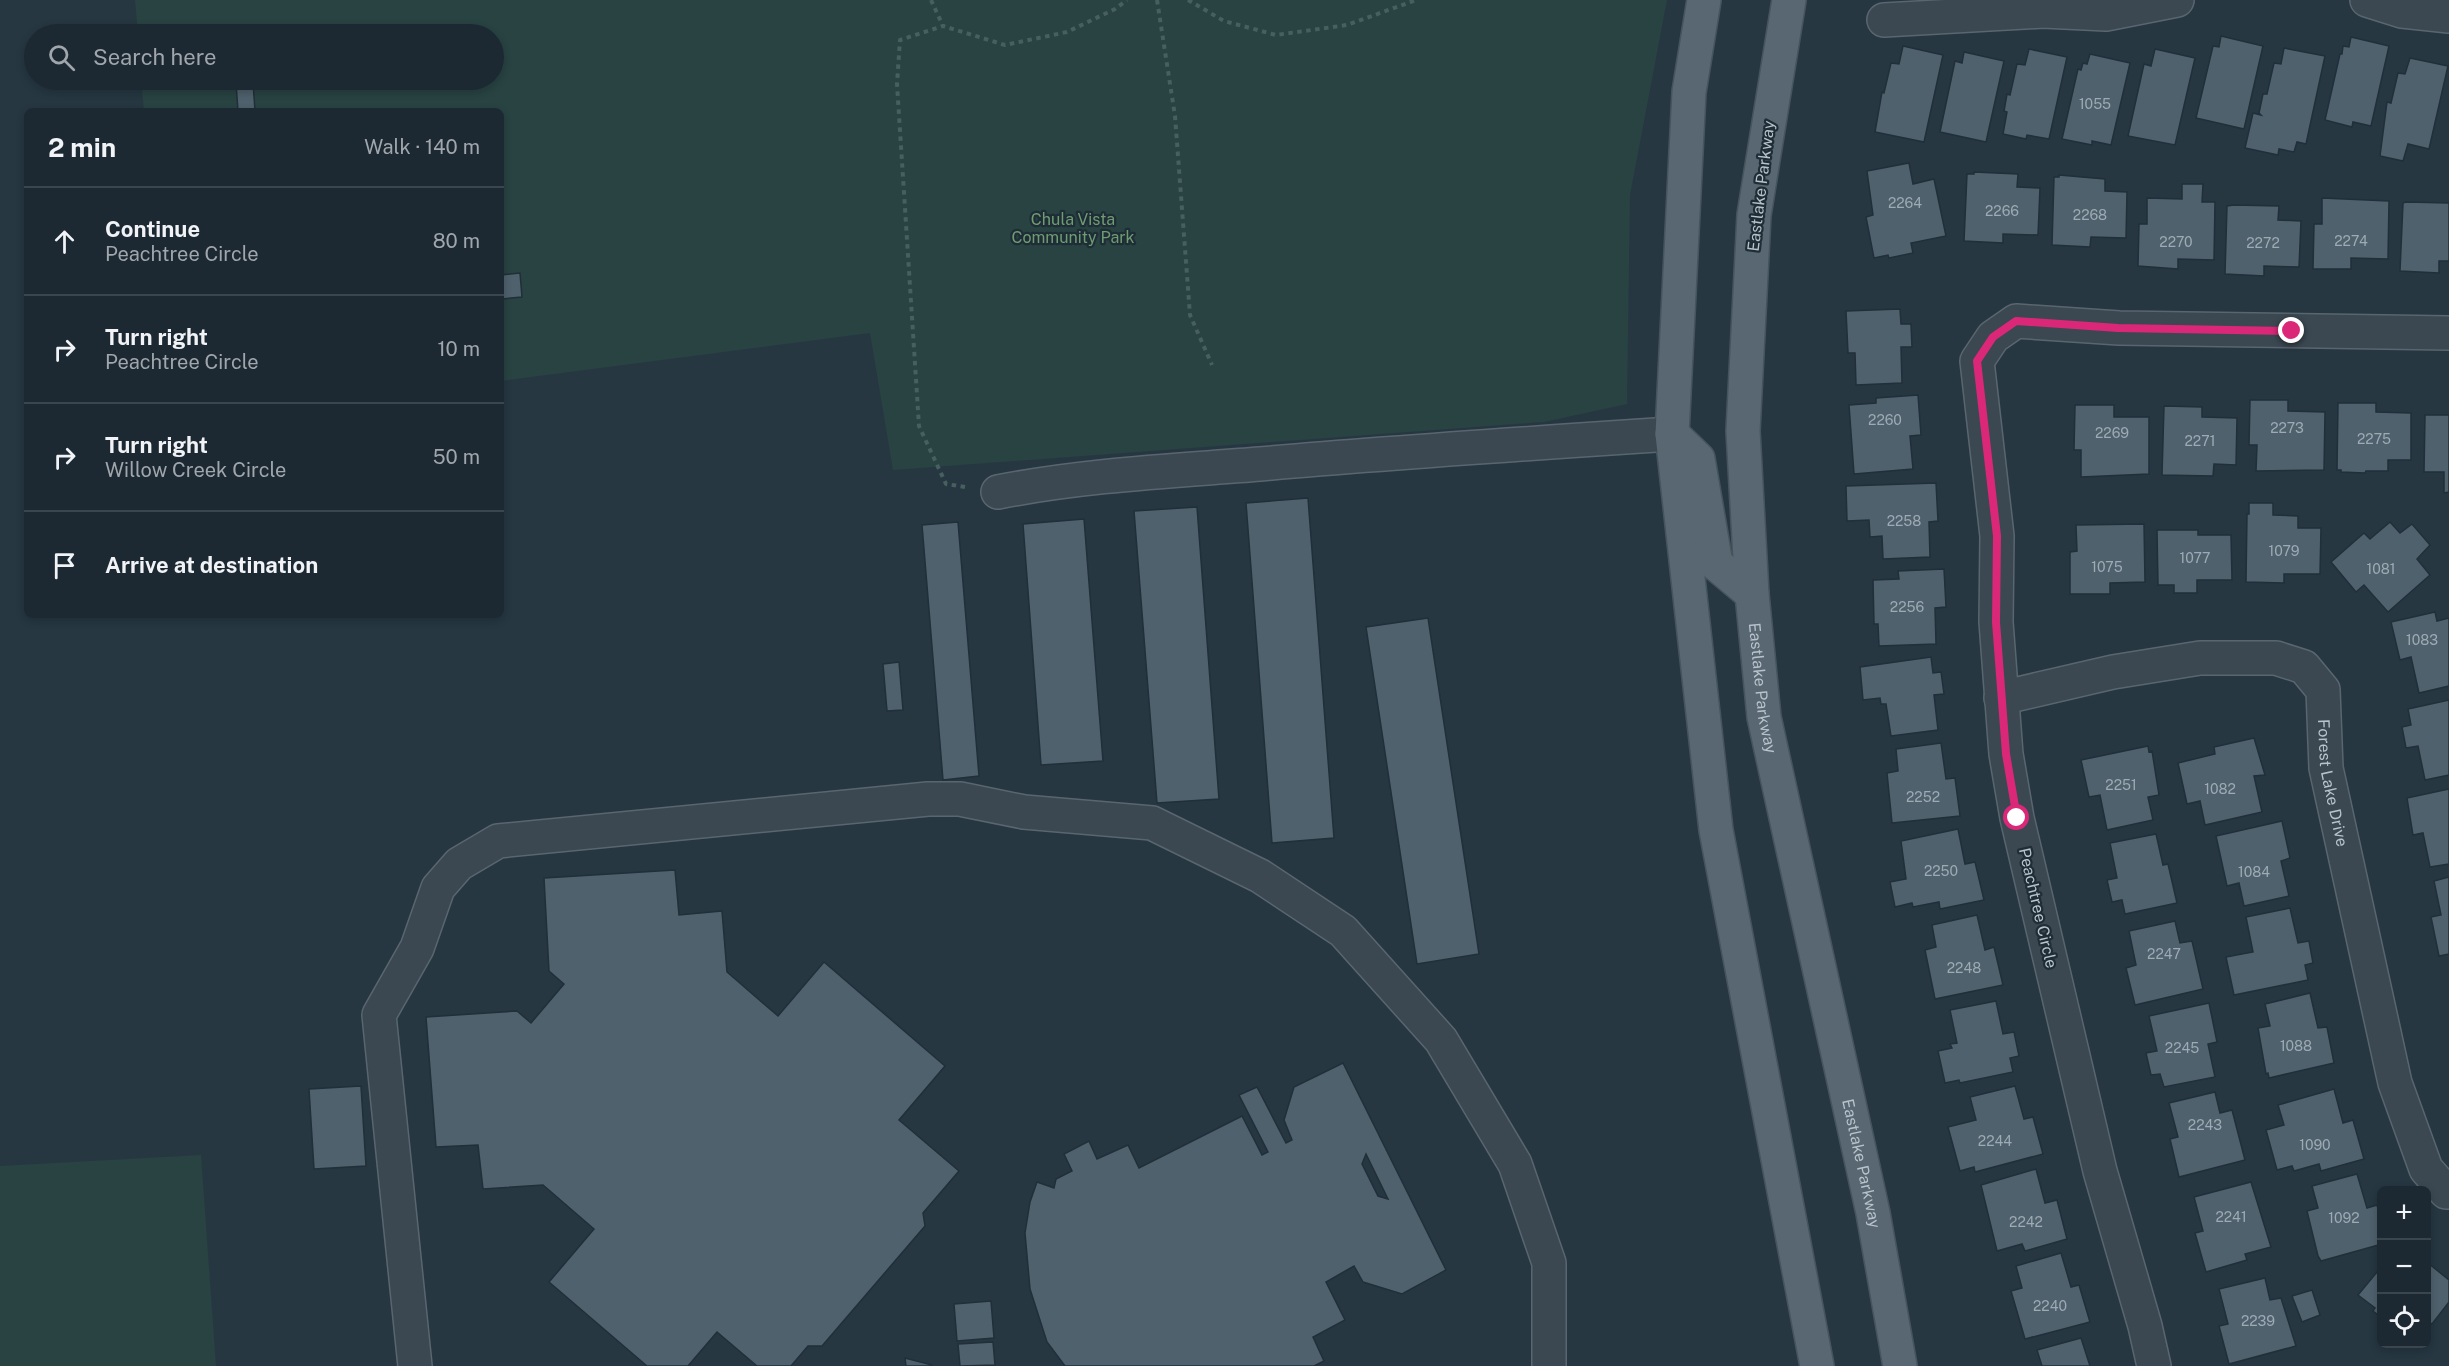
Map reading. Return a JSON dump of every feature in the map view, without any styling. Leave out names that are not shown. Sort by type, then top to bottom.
[{"type":"main road","points":[[1704,0],[1689,92],[1672,434],[1716,830],[1817,1366]]},
{"type":"main road","name":"Eastlake Parkway","points":[[1789,0],[1754,215],[1743,431],[1752,594],[1764,717],[1873,1212],[1900,1366]]},
{"type":"main road","points":[[1672,434],[1698,459],[1716,564],[1752,594]]},
{"type":"street","points":[[1884,20],[2043,6],[2106,14],[2177,0]]},
{"type":"street","points":[[2367,0],[2402,11],[2449,16]]},
{"type":"street","name":"Peachtree Circle","points":[[2154,1366],[2145,1326],[2098,1162],[2017,818],[2006,754],[2001,698],[1996,622],[1997,536],[1977,361],[1993,337],[2016,321],[2118,328],[2449,333]]},
{"type":"street","points":[[998,492],[1053,481],[1109,476],[1333,457],[1672,434]]},
{"type":"street","name":"Forest Lake Drive","points":[[2001,698],[2113,672],[2200,658],[2276,658],[2304,667],[2323,690],[2326,768],[2395,1083],[2426,1169],[2445,1192],[2449,1192]]},
{"type":"street","points":[[416,1366],[379,1015],[417,948],[438,888],[459,864],[498,841],[928,799],[960,799],[1024,812],[1152,823],[1260,876],[1343,931],[1441,1040],[1515,1164],[1549,1263],[1549,1366]]},
{"type":"path","points":[[931,0],[943,26]]},
{"type":"path","points":[[998,492],[946,484],[919,426],[897,84],[900,40],[943,26],[1005,45],[1067,32],[1115,9],[1127,0]]},
{"type":"path","points":[[1157,0],[1175,116],[1190,315],[1212,365]]},
{"type":"path","points":[[1188,0],[1224,21],[1276,35],[1347,25],[1416,0]]},
{"type":"green space","name":"Chula Vista Community Park","points":[[135,0],[1667,0],[1630,195],[1627,404],[1544,422],[893,470],[870,333],[504,381],[504,108],[144,108],[142,90],[504,90],[504,24],[137,24]]},
{"type":"green space","points":[[201,1155],[216,1366],[0,1366],[0,1166]]},
{"type":"building","points":[[2221,36],[2263,46],[2244,129],[2196,118],[2213,46],[2219,47]]},
{"type":"building","points":[[2351,37],[2389,46],[2371,126],[2353,122],[2352,127],[2325,120],[2340,54],[2342,54],[2343,46],[2349,47]]},
{"type":"building","points":[[1903,46],[1943,55],[1924,142],[1875,132],[1882,92],[1884,93],[1891,63],[1899,64]]},
{"type":"building","points":[[2284,48],[2325,56],[2306,144],[2297,142],[2294,152],[2279,149],[2278,155],[2245,148],[2253,113],[2261,115],[2259,113],[2263,94],[2267,94],[2274,63],[2281,64]]},
{"type":"building","points":[[2029,49],[2067,57],[2049,139],[2027,135],[2026,139],[2003,134],[2007,94],[2010,95],[2017,64],[2025,65]]},
{"type":"building","points":[[2155,49],[2195,58],[2175,145],[2128,136],[2144,64],[2151,66]]},
{"type":"building","points":[[1964,52],[2004,61],[1986,142],[1940,132],[1955,61],[1962,63]]},
{"type":"building","points":[[2090,54],[2130,63],[2111,145],[2092,141],[2092,145],[2062,139],[2078,69],[2081,70],[2083,63],[2087,64]]},
{"type":"building","points":[[2410,58],[2448,66],[2429,149],[2408,144],[2403,161],[2380,156],[2387,102],[2391,103],[2398,73],[2405,74]]},
{"type":"building","points":[[236,90],[254,90],[255,108],[238,108]]},
{"type":"building","points":[[1909,163],[1913,184],[1934,179],[1946,236],[1911,243],[1913,253],[1889,258],[1888,255],[1874,258],[1866,217],[1873,215],[1867,171]]},
{"type":"building","points":[[1974,172],[2018,174],[2017,187],[2040,188],[2038,235],[2003,234],[2003,243],[1964,241],[1967,174],[1974,174]]},
{"type":"building","points":[[2059,175],[2105,179],[2105,191],[2127,192],[2126,238],[2091,237],[2090,247],[2052,245],[2054,177],[2059,177]]},
{"type":"building","points":[[2182,184],[2203,184],[2202,202],[2215,202],[2214,260],[2178,259],[2178,269],[2138,266],[2139,224],[2147,224],[2147,198],[2182,199]]},
{"type":"building","points":[[2322,198],[2389,201],[2388,259],[2351,258],[2351,269],[2313,269],[2314,224],[2322,224]]},
{"type":"building","points":[[2403,203],[2449,203],[2449,261],[2439,261],[2439,273],[2400,271]]},
{"type":"building","points":[[2227,206],[2279,206],[2278,220],[2301,221],[2299,267],[2264,266],[2264,276],[2225,274]]},
{"type":"building","points":[[520,273],[522,297],[504,299],[504,275]]},
{"type":"building","points":[[1900,309],[1901,324],[1911,324],[1912,347],[1901,347],[1902,383],[1856,385],[1855,353],[1848,353],[1846,311]]},
{"type":"building","points":[[1918,395],[1921,435],[1910,436],[1913,469],[1854,474],[1849,405],[1876,403],[1876,398]]},
{"type":"building","points":[[2250,400],[2288,400],[2288,411],[2325,412],[2324,470],[2256,471],[2257,445],[2249,445]]},
{"type":"building","points":[[2338,403],[2376,403],[2376,412],[2411,413],[2411,460],[2388,460],[2388,471],[2366,471],[2365,473],[2337,470]]},
{"type":"building","points":[[2075,405],[2114,405],[2114,417],[2149,417],[2149,474],[2081,477],[2081,450],[2074,450]]},
{"type":"building","points":[[2164,406],[2202,407],[2202,417],[2237,418],[2236,465],[2214,464],[2213,476],[2162,475]]},
{"type":"building","points":[[2425,415],[2449,415],[2449,492],[2444,493],[2444,472],[2424,472]]},
{"type":"building","points":[[1936,483],[1938,521],[1929,522],[1930,557],[1883,559],[1882,536],[1870,537],[1869,520],[1847,521],[1846,486]]},
{"type":"building","points":[[1308,498],[1334,838],[1272,843],[1246,503]]},
{"type":"building","points":[[2249,503],[2273,503],[2273,515],[2298,516],[2298,528],[2321,528],[2320,574],[2284,574],[2284,583],[2246,582]]},
{"type":"building","points":[[1197,507],[1219,799],[1157,803],[1134,511]]},
{"type":"building","points":[[1084,519],[1103,761],[1041,765],[1023,524]]},
{"type":"building","points":[[958,522],[979,776],[943,780],[922,525]]},
{"type":"building","points":[[2390,522],[2400,533],[2412,524],[2430,545],[2417,559],[2430,575],[2388,612],[2364,585],[2356,592],[2331,562],[2364,533],[2370,539]]},
{"type":"building","points":[[2144,524],[2145,582],[2110,583],[2110,594],[2070,594],[2070,552],[2077,551],[2076,525]]},
{"type":"building","points":[[2157,530],[2198,530],[2198,535],[2231,535],[2232,580],[2197,580],[2197,593],[2174,593],[2174,585],[2158,585]]},
{"type":"building","points":[[1944,569],[1946,607],[1935,608],[1936,644],[1879,646],[1878,624],[1874,624],[1873,580],[1899,579],[1898,571]]},
{"type":"building","points":[[2435,612],[2437,621],[2449,618],[2449,686],[2419,693],[2411,657],[2400,660],[2391,622]]},
{"type":"building","points":[[1428,618],[1479,954],[1417,964],[1366,627]]},
{"type":"building","points":[[1931,657],[1933,673],[1941,672],[1944,694],[1934,695],[1938,730],[1891,736],[1886,704],[1881,704],[1880,698],[1863,700],[1860,667]]},
{"type":"building","points":[[899,662],[903,710],[887,711],[883,664]]},
{"type":"building","points":[[2449,700],[2449,775],[2425,780],[2418,746],[2406,748],[2402,727],[2411,725],[2408,709]]},
{"type":"building","points":[[2254,738],[2265,775],[2254,776],[2262,812],[2205,825],[2200,801],[2187,804],[2178,763],[2215,754],[2214,747]]},
{"type":"building","points":[[1941,743],[1946,779],[1955,778],[1960,816],[1892,823],[1887,773],[1898,771],[1896,749]]},
{"type":"building","points":[[2148,746],[2149,752],[2152,751],[2159,795],[2148,797],[2153,820],[2107,830],[2100,795],[2089,797],[2081,760]]},
{"type":"building","points":[[2449,789],[2449,864],[2430,867],[2423,833],[2413,835],[2407,798]]},
{"type":"building","points":[[2282,821],[2290,858],[2281,861],[2289,896],[2244,906],[2239,883],[2227,886],[2216,836]]},
{"type":"building","points":[[1958,829],[1965,864],[1975,862],[1984,900],[1940,909],[1939,902],[1913,907],[1912,903],[1895,907],[1890,882],[1906,879],[1901,841]]},
{"type":"building","points":[[2156,834],[2163,865],[2168,864],[2177,903],[2125,914],[2122,900],[2112,902],[2107,880],[2117,878],[2110,843]]},
{"type":"building","points":[[675,870],[679,915],[722,911],[727,972],[778,1016],[824,962],[945,1066],[899,1120],[959,1171],[923,1213],[925,1226],[822,1346],[808,1346],[791,1366],[757,1366],[717,1332],[688,1366],[647,1366],[549,1282],[594,1229],[543,1185],[483,1189],[478,1145],[436,1147],[426,1017],[517,1011],[531,1023],[564,984],[549,971],[544,878]]},
{"type":"building","points":[[2449,877],[2449,954],[2439,956],[2431,917],[2441,915],[2434,881]]},
{"type":"building","points":[[2290,908],[2298,943],[2309,941],[2313,963],[2305,965],[2308,980],[2234,995],[2226,957],[2253,952],[2246,917]]},
{"type":"building","points":[[1977,915],[1985,950],[1994,947],[2003,985],[1935,999],[1925,950],[1936,947],[1932,925]]},
{"type":"building","points":[[2175,921],[2180,943],[2192,941],[2203,989],[2135,1005],[2126,968],[2136,965],[2129,931]]},
{"type":"building","points":[[2310,993],[2318,1028],[2327,1027],[2334,1063],[2269,1078],[2268,1073],[2266,1074],[2258,1028],[2270,1026],[2265,1004]]},
{"type":"building","points":[[1996,1001],[2003,1034],[2014,1032],[2019,1056],[2010,1058],[2013,1072],[1960,1083],[1959,1080],[1945,1083],[1938,1051],[1952,1048],[1950,1044],[1957,1043],[1950,1010]]},
{"type":"building","points":[[2209,1003],[2217,1042],[2208,1044],[2215,1077],[2164,1087],[2160,1074],[2151,1075],[2146,1053],[2157,1051],[2149,1016]]},
{"type":"building","points":[[1343,1063],[1446,1270],[1402,1294],[1363,1282],[1354,1266],[1326,1282],[1345,1320],[1313,1337],[1324,1361],[1314,1366],[1065,1366],[1047,1342],[1030,1289],[1025,1233],[1030,1202],[1037,1182],[1054,1188],[1056,1179],[1072,1171],[1064,1154],[1089,1141],[1097,1159],[1128,1145],[1139,1168],[1242,1116],[1262,1155],[1268,1152],[1239,1095],[1257,1087],[1286,1143],[1292,1140],[1284,1120],[1294,1087]],"holes":[[[1366,1154],[1388,1199],[1378,1196],[1362,1164]]]},
{"type":"building","points":[[361,1086],[366,1166],[314,1169],[309,1089]]},
{"type":"building","points":[[2015,1086],[2024,1119],[2033,1117],[2043,1154],[1975,1172],[1974,1167],[1960,1171],[1948,1127],[1976,1120],[1970,1097]]},
{"type":"building","points":[[2334,1089],[2343,1123],[2353,1120],[2364,1159],[2321,1171],[2319,1164],[2294,1171],[2292,1166],[2277,1170],[2266,1130],[2284,1125],[2278,1105]]},
{"type":"building","points":[[2215,1092],[2220,1113],[2232,1110],[2245,1160],[2179,1177],[2170,1139],[2178,1137],[2169,1103]]},
{"type":"building","points":[[2036,1169],[2045,1203],[2057,1200],[2067,1239],[2025,1251],[2022,1244],[1997,1251],[1981,1185]]},
{"type":"building","points":[[2357,1174],[2367,1208],[2377,1205],[2377,1245],[2321,1261],[2307,1211],[2318,1208],[2312,1186]]},
{"type":"building","points":[[2251,1182],[2271,1247],[2245,1254],[2247,1260],[2206,1272],[2195,1233],[2203,1231],[2194,1197]]},
{"type":"building","points":[[2061,1253],[2071,1287],[2079,1285],[2090,1322],[2025,1339],[2011,1291],[2022,1288],[2016,1266]]},
{"type":"building","points":[[2431,1265],[2449,1280],[2449,1302],[2432,1324]]},
{"type":"building","points":[[2377,1272],[2377,1314],[2373,1311],[2375,1308],[2358,1295]]},
{"type":"building","points":[[2265,1278],[2270,1300],[2281,1298],[2296,1346],[2229,1364],[2219,1326],[2228,1324],[2219,1289]]},
{"type":"building","points":[[2312,1290],[2320,1315],[2302,1322],[2292,1296]]},
{"type":"building","points":[[991,1301],[994,1338],[957,1341],[954,1304]]},
{"type":"building","points":[[2081,1338],[2090,1366],[2042,1366],[2037,1350]]},
{"type":"building","points":[[993,1342],[995,1365],[960,1366],[958,1344]]},
{"type":"building","points":[[905,1358],[932,1365],[932,1366],[906,1366]]},
{"type":"route","points":[[2017,818],[2006,754],[2001,698],[1996,622],[1997,536],[1989,450],[1977,361],[1993,337],[2016,321],[2118,328],[2292,331]]}]
